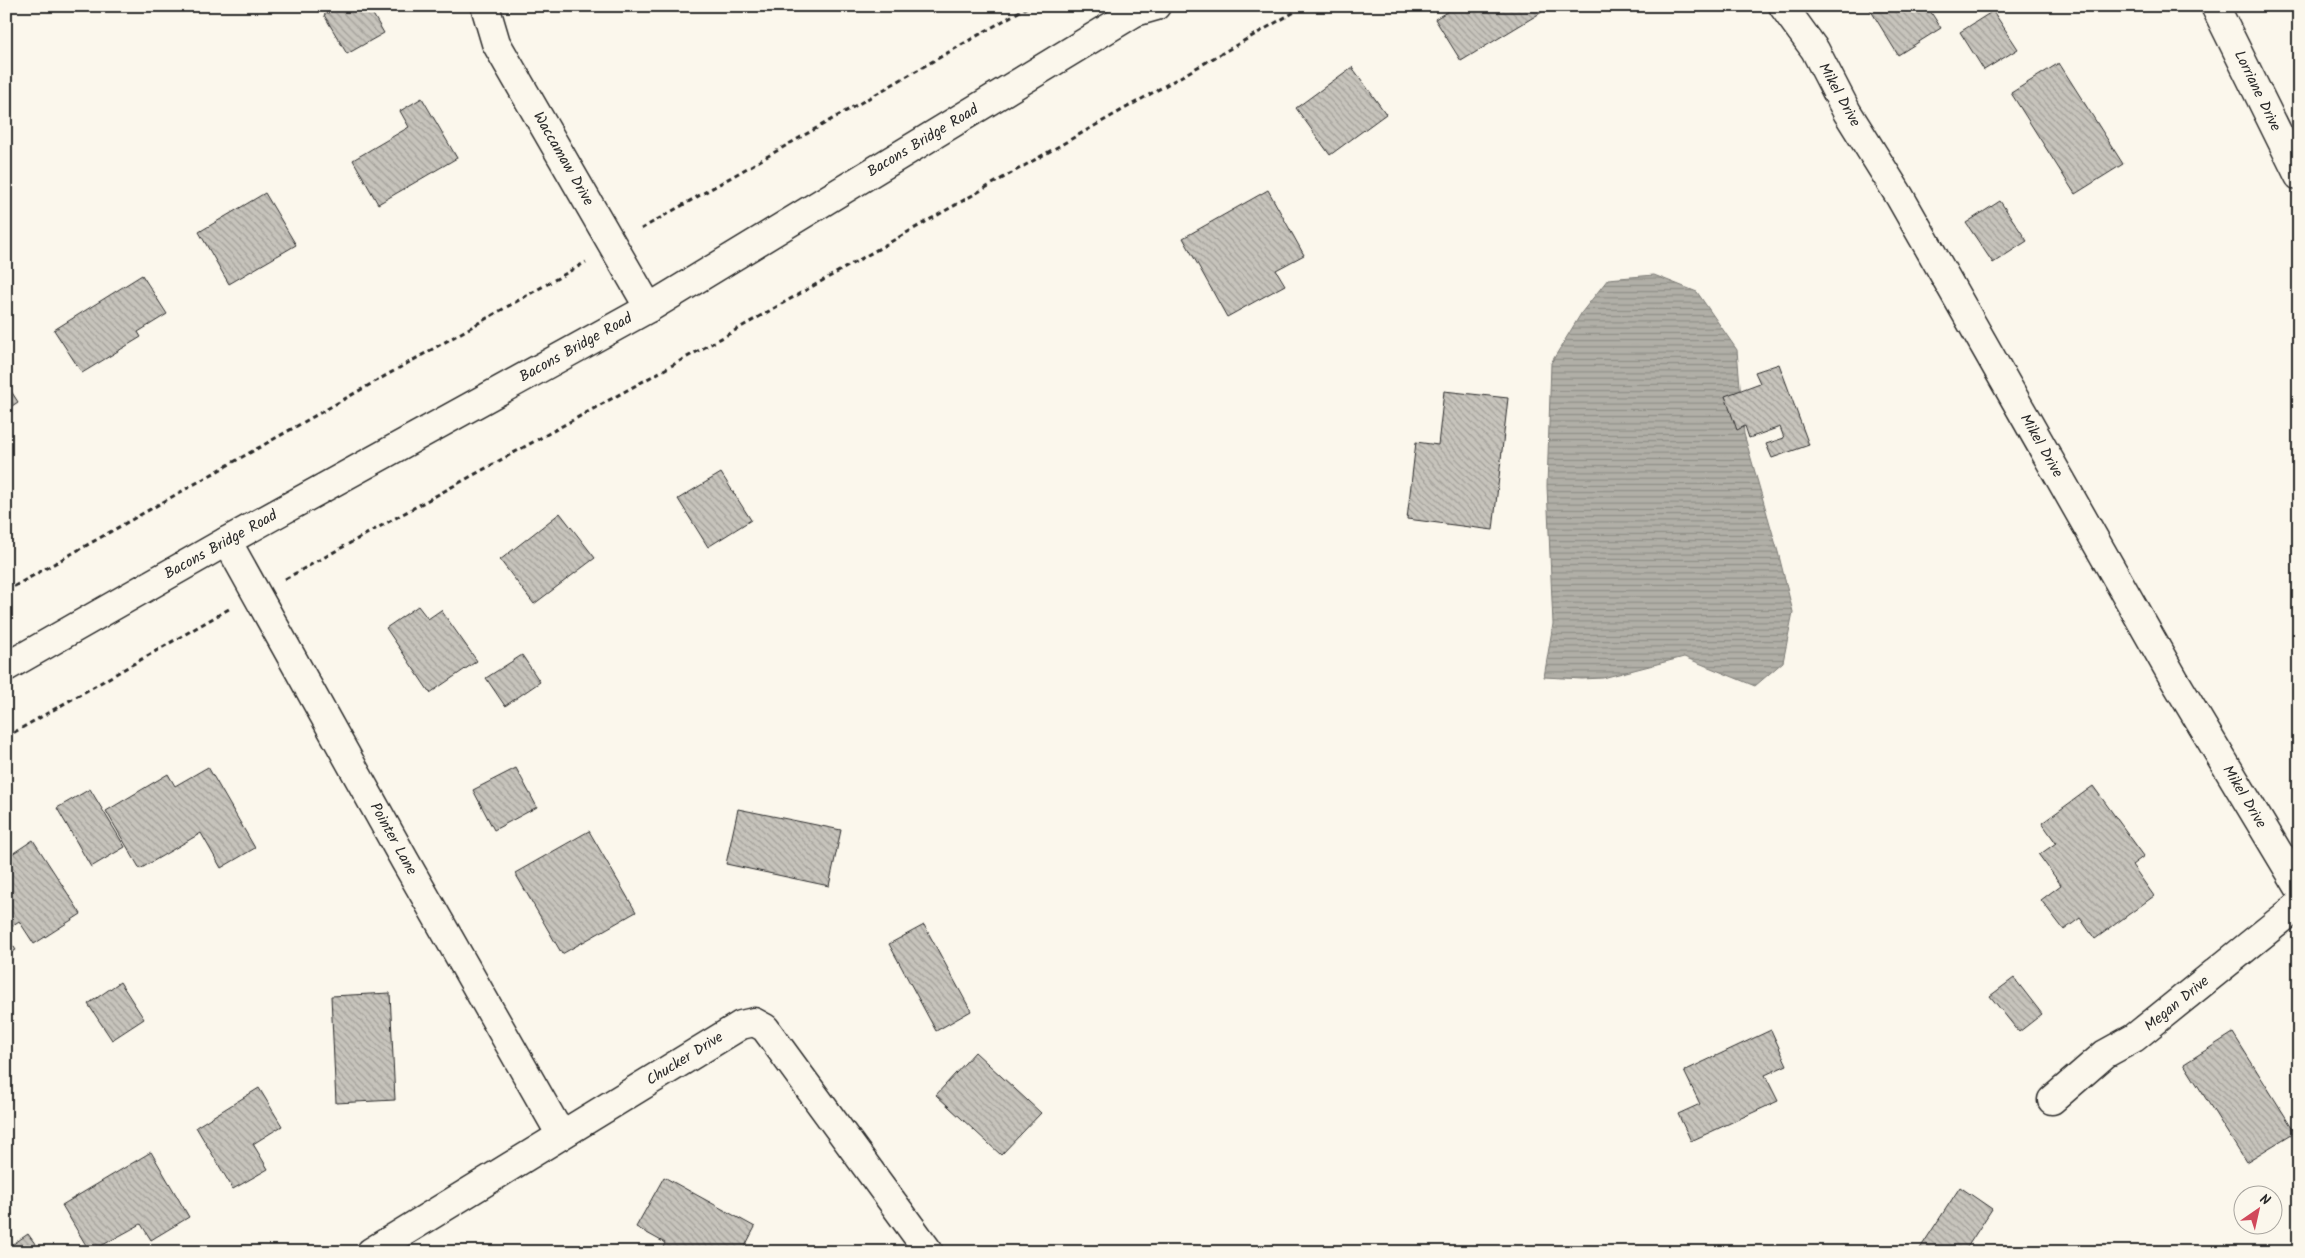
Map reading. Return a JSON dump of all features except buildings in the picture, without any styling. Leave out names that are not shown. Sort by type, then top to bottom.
[{"type":"street","name":"Waccamaw Drive","points":[[485,6],[496,43],[649,308]]},
{"type":"street","name":"Mikel Drive","points":[[1783,6],[1815,50],[1847,112],[1900,197],[2174,679],[2299,888]]},
{"type":"street","name":"Lorriane Drive","points":[[2215,6],[2299,176]]},
{"type":"street","name":"Bacons Bridge Road","points":[[6,668],[227,541],[649,308],[1143,8]]},
{"type":"street","name":"Pointer Lane","points":[[227,541],[560,1135]]},
{"type":"street","name":"Megan Drive","points":[[2052,1100],[2105,1054],[2134,1038],[2299,906]]},
{"type":"street","name":"Chucker Drive","points":[[371,1252],[741,1025],[754,1022],[765,1028],[929,1252]]},
{"type":"path","points":[[645,227],[1029,6]]},
{"type":"path","points":[[299,571],[718,340],[1306,6]]},
{"type":"path","points":[[6,591],[557,279]]},
{"type":"path","points":[[6,738],[212,619]]},
{"type":"shaded area","points":[[1654,275],[1697,292],[1737,350],[1744,434],[1793,612],[1783,662],[1755,686],[1684,657],[1603,678],[1544,677],[1553,624],[1547,486],[1551,363],[1582,312],[1608,279]]}]
